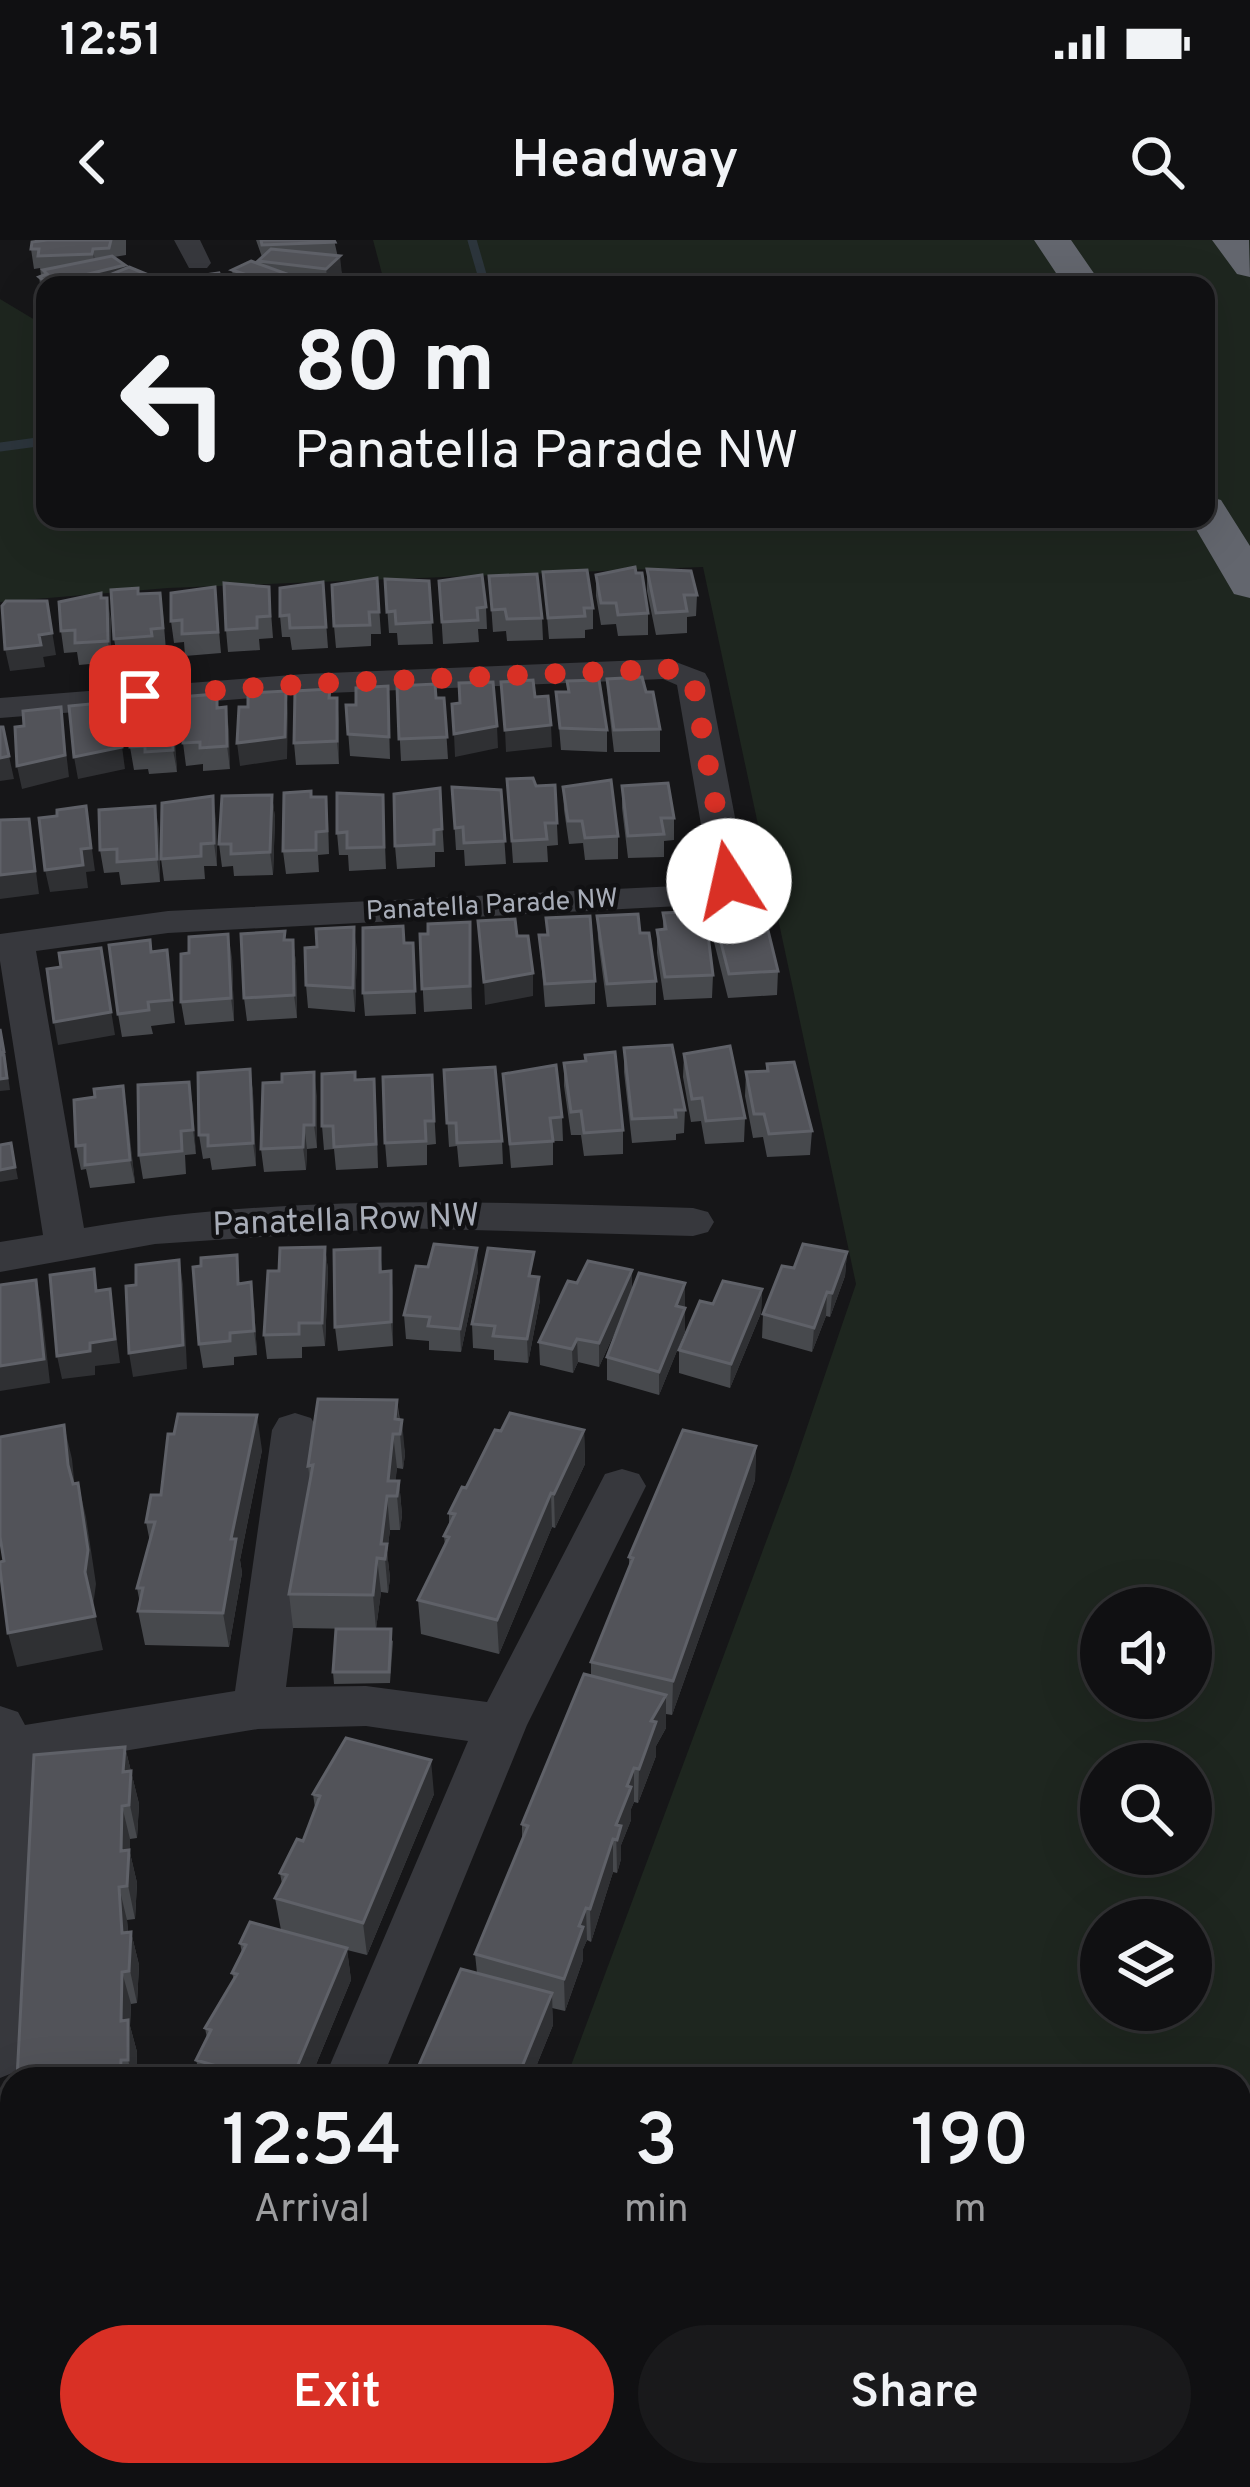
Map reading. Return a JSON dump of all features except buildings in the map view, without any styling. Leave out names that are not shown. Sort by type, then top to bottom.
[{"type":"highway","points":[[1050,240],[1073,276]]},
{"type":"highway","points":[[1231,240],[1250,262]]},
{"type":"highway","points":[[1215,480],[1250,532]]},
{"type":"highway","points":[[1215,524],[1250,584]]},
{"type":"street","name":"Panatella Parade NW","points":[[0,708],[304,684],[668,669],[693,680],[729,881],[705,896],[168,922],[8,944]]},
{"type":"street","points":[[8,944],[66,1246]]},
{"type":"street","name":"Panatella Row NW","points":[[0,1257],[155,1230],[397,1214],[693,1222]]},
{"type":"street","points":[[257,1708],[295,1430]]},
{"type":"street","points":[[357,2067],[501,1725],[622,1486]]},
{"type":"street","points":[[0,2052],[14,1817],[1,1742],[257,1708],[366,1706],[501,1725]]},
{"type":"shaded area","points":[[373,240],[1250,240],[1250,2067],[570,2067],[789,1480],[856,1284],[703,567],[168,588],[0,602],[0,299],[36,321],[36,528],[1215,528],[1215,276],[383,276]]},
{"type":"waterway","points":[[472,240],[482,276]]},
{"type":"waterway","points":[[0,447],[36,442]]},
{"type":"route","points":[[140,696],[304,684],[668,669],[693,680],[729,881]]}]
